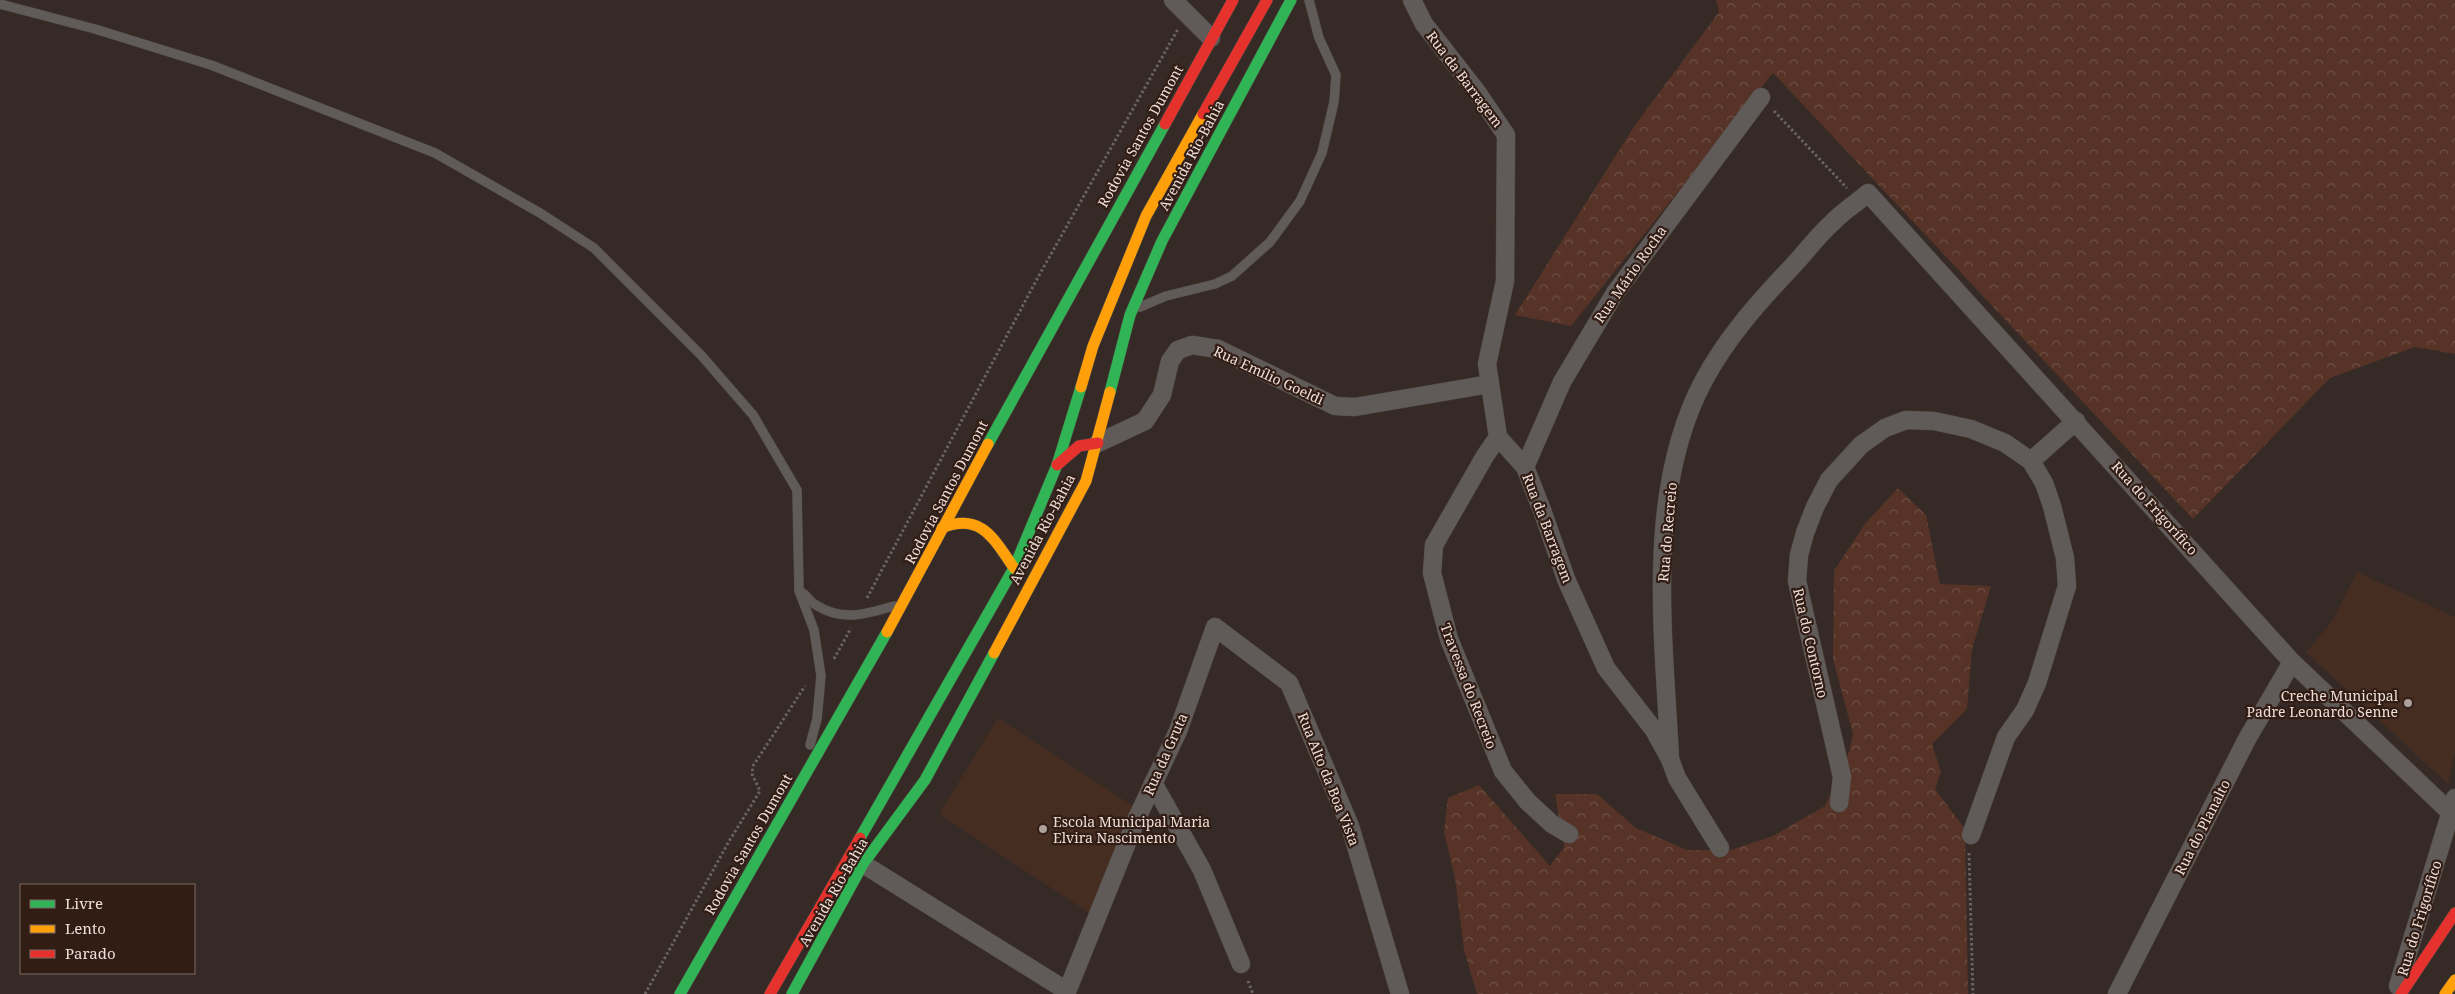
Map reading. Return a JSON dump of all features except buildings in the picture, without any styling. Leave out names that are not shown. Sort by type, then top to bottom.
[{"type":"main road","name":"Rodovia Santos Dumont","points":[[680,994],[904,603],[942,528],[1233,0]]},
{"type":"main road","points":[[770,994],[1014,568],[1057,464],[1093,346],[1146,216],[1267,0]]},
{"type":"main road","name":"Avenida Rio-Bahia","points":[[792,994],[863,864],[925,780],[1086,481],[1098,443],[1130,315],[1162,241],[1292,0]]},
{"type":"main road","points":[[1057,464],[1079,446],[1098,443]]},
{"type":"main road","points":[[942,528],[953,522],[975,522],[992,537],[1014,568]]},
{"type":"main road","points":[[1004,585],[1017,608]]},
{"type":"main road","points":[[2401,994],[2455,913]]},
{"type":"main road","points":[[2445,994],[2455,980]]},
{"type":"street","points":[[1173,0],[1211,38]]},
{"type":"street","name":"Rua da Barragem","points":[[1412,0],[1424,24],[1477,92],[1506,135],[1505,281],[1487,364],[1498,437],[1525,467],[1566,579],[1606,668],[1654,730],[1670,759],[1677,778],[1720,848]]},
{"type":"street","name":"Rua Mário Rocha","points":[[1525,467],[1562,382],[1615,293],[1761,97]]},
{"type":"street","name":"Rua do Recreio","points":[[1670,759],[1662,594],[1666,515],[1674,466],[1688,418],[1704,380],[1750,312],[1833,221],[1868,194]]},
{"type":"street","name":"Rua do Frigorífico","points":[[1868,194],[2076,421],[2292,662],[2453,805],[2396,994]]},
{"type":"street","name":"Rua Emílio Goeldi","points":[[1098,443],[1145,421],[1162,396],[1170,361],[1178,350],[1192,345],[1218,349],[1335,406],[1355,407],[1490,384]]},
{"type":"street","name":"Rua do Contorno","points":[[1839,803],[1842,777],[1797,581],[1799,555],[1814,507],[1845,462],[1861,445],[1885,428],[1906,420],[1934,421],[1971,429],[2005,443],[2031,460],[2044,483],[2052,506],[2064,558],[2067,586],[2037,683],[2025,710],[2006,737],[1971,835]]},
{"type":"street","points":[[2031,460],[2076,421]]},
{"type":"street","name":"Travessa do Recreio","points":[[1498,437],[1434,545],[1432,573],[1449,639],[1503,771],[1528,802],[1552,824],[1569,834]]},
{"type":"street","name":"Rua da Gruta","points":[[863,864],[1067,993],[1137,818],[1178,731],[1215,627]]},
{"type":"street","name":"Rua Alto da Boa Vista","points":[[1215,627],[1290,683],[1350,826],[1400,994]]},
{"type":"street","name":"Rua do Planalto","points":[[2117,994],[2247,739],[2292,662]]},
{"type":"street","points":[[1153,783],[1202,870],[1241,964]]},
{"type":"lane","points":[[1130,315],[1137,308],[1152,301],[1215,284],[1232,276],[1270,242],[1300,201],[1322,153],[1334,102],[1336,75],[1319,38],[1309,0]]},
{"type":"lane","points":[[0,4],[95,29],[211,65],[435,153],[540,213],[594,248],[701,355],[752,415],[797,490],[799,592],[814,630],[820,668],[820,697],[812,740],[787,806]]},
{"type":"lane","points":[[799,592],[825,611],[838,615],[858,616],[904,603]]},
{"type":"path","points":[[645,994],[728,843],[760,792],[752,774],[754,766],[808,682],[820,668],[835,659],[1037,279],[1187,14]]},
{"type":"path","points":[[1761,97],[1848,190],[1844,213]]},
{"type":"path","points":[[1971,835],[1968,862],[1973,994]]},
{"type":"shaded area","name":"Creche Municipal Padre Leonardo Senne","points":[[2357,572],[2455,617],[2455,753],[2448,784],[2306,652],[2331,623]]},
{"type":"shaded area","name":"Escola Municipal Maria Elvira Nascimento","points":[[998,718],[1133,806],[1117,844],[1097,918],[939,814]]},
{"type":"green space","points":[[1716,0],[2455,0],[2455,354],[2415,347],[2330,378],[2193,519],[1773,73],[1571,326],[1515,315],[1635,125],[1719,12]]},
{"type":"green space","points":[[1898,488],[1926,515],[1940,584],[1991,586],[1972,649],[1967,709],[1932,744],[1941,772],[1935,789],[1965,829],[1968,994],[1477,994],[1464,950],[1455,878],[1444,832],[1448,798],[1479,785],[1550,866],[1564,847],[1555,794],[1597,794],[1636,828],[1687,850],[1731,850],[1773,836],[1825,806],[1849,752],[1853,734],[1833,659],[1834,571],[1864,525]]},
{"type":"traffic: fast","points":[[1110,392],[1130,315],[1162,241],[1291,0]]},
{"type":"traffic: fast","points":[[988,444],[1165,124]]},
{"type":"traffic: fast","points":[[860,838],[1014,568],[1057,465],[1081,387]]},
{"type":"traffic: fast","points":[[680,994],[887,632]]},
{"type":"traffic: fast","points":[[792,994],[863,864],[925,780],[994,653]]},
{"type":"traffic: slow","points":[[1081,387],[1093,346],[1146,216],[1203,114]]},
{"type":"traffic: slow","points":[[994,653],[1086,481],[1110,392]]},
{"type":"traffic: slow","points":[[887,632],[988,444]]},
{"type":"traffic: slow","points":[[942,528],[967,523],[977,526],[993,538],[1014,568]]},
{"type":"traffic: slow","points":[[2445,994],[2455,980]]},
{"type":"traffic: jam","points":[[1165,124],[1233,0]]},
{"type":"traffic: jam","points":[[1203,114],[1267,0]]},
{"type":"traffic: jam","points":[[1057,465],[1079,446],[1098,443]]},
{"type":"traffic: jam","points":[[770,994],[860,838]]},
{"type":"traffic: jam","points":[[2401,994],[2455,913]]},
{"type":"place","name":"Creche Municipal Padre Leonardo Senne","points":[[2408,703]]},
{"type":"place","name":"Escola Municipal Maria Elvira Nascimento","points":[[1043,829]]}]
